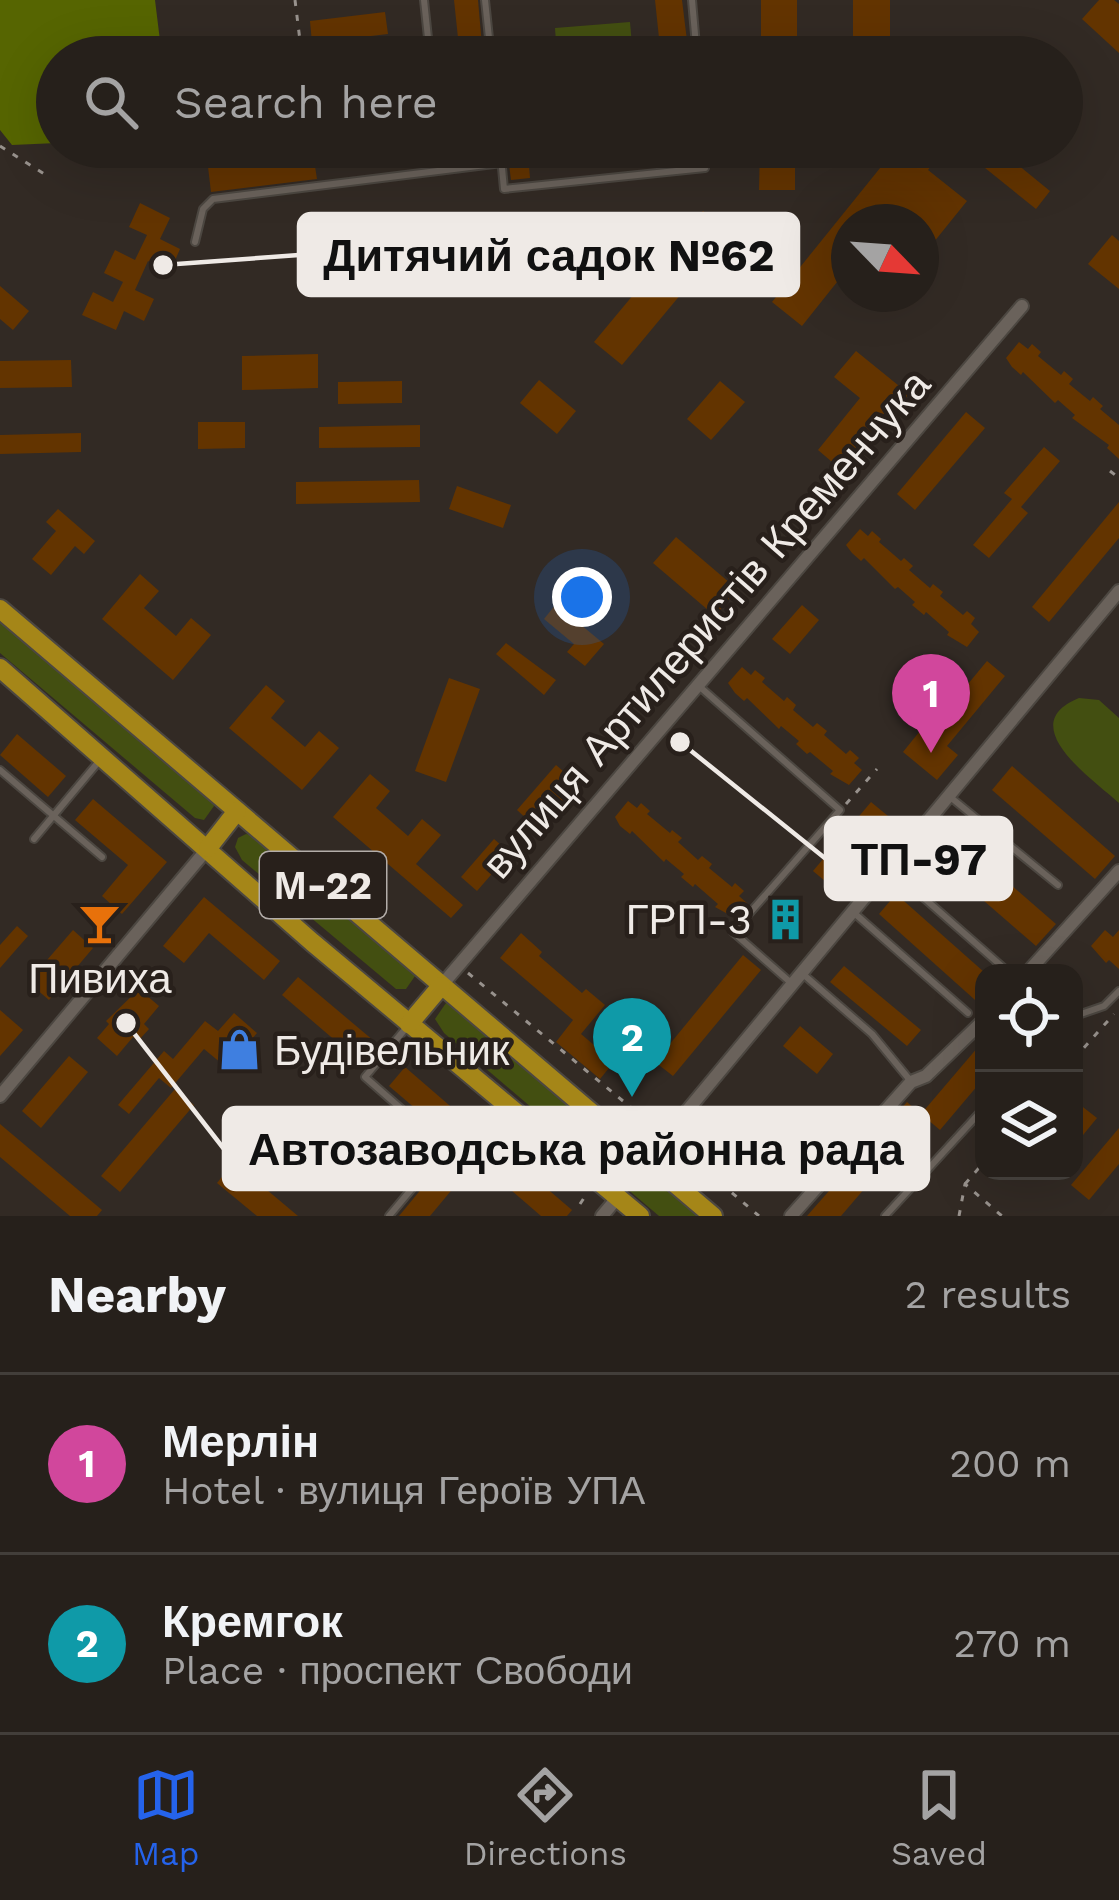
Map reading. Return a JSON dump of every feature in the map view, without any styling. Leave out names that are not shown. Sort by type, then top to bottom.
[{"type":"highway","name":"М-22","points":[[0,609],[713,1216]]},
{"type":"highway","name":"М-22","points":[[0,668],[409,1024],[640,1216]]},
{"type":"highway","points":[[208,848],[237,811]]},
{"type":"highway","points":[[409,1024],[441,986]]},
{"type":"street","name":"вулиця Артилеристів Кременчука","points":[[441,986],[1022,306]]},
{"type":"street","points":[[647,1159],[1119,591]]},
{"type":"street","points":[[0,1096],[208,848]]},
{"type":"street","points":[[1039,964],[1116,881]]},
{"type":"street","points":[[791,1216],[911,1082],[926,1076],[975,1029]]},
{"type":"street","points":[[602,1216],[618,1197]]},
{"type":"lane","points":[[424,0],[427,36]]},
{"type":"lane","points":[[485,0],[489,36]]},
{"type":"lane","points":[[692,0],[695,36]]},
{"type":"lane","points":[[195,242],[203,208],[213,199],[459,168]]},
{"type":"lane","points":[[502,168],[504,188],[705,168]]},
{"type":"lane","points":[[698,685],[840,810],[733,932],[872,1034],[911,1082]]},
{"type":"lane","points":[[34,839],[103,757]]},
{"type":"lane","points":[[0,770],[102,857]]},
{"type":"lane","points":[[948,795],[1058,885]]},
{"type":"lane","points":[[888,867],[999,964]]},
{"type":"lane","points":[[852,911],[968,1013]]},
{"type":"lane","points":[[1083,1013],[1104,1006],[1119,991]]},
{"type":"lane","points":[[389,1216],[446,1148],[364,1077],[409,1024]]},
{"type":"lane","points":[[462,1162],[509,1108]]},
{"type":"lane","points":[[885,1216],[975,1118]]},
{"type":"path","points":[[295,0],[299,36]]},
{"type":"path","points":[[0,146],[49,177]]},
{"type":"path","points":[[1110,471],[1119,478]]},
{"type":"path","points":[[840,810],[877,769]]},
{"type":"path","points":[[458,964],[647,1121]]},
{"type":"path","points":[[1083,1050],[1114,1014]]},
{"type":"path","points":[[665,1136],[759,1216]]},
{"type":"path","points":[[959,1216],[965,1184],[975,1172]]},
{"type":"path","points":[[965,1184],[1002,1216]]},
{"type":"path","points":[[580,1204],[588,1193]]},
{"type":"green space","points":[[0,0],[155,0],[159,36],[36,36],[36,144],[12,145],[0,130]]},
{"type":"green space","points":[[630,22],[631,36],[556,36],[555,28]]},
{"type":"green space","points":[[0,619],[211,799],[214,806],[204,820],[195,818],[0,653]]},
{"type":"green space","points":[[1079,698],[1099,700],[1119,718],[1119,803],[1078,767],[1056,737],[1053,723],[1060,709]]},
{"type":"green space","points":[[246,834],[409,968],[415,976],[406,989],[396,989],[242,860],[235,847]]},
{"type":"green space","points":[[446,1003],[698,1216],[659,1216],[444,1033],[435,1019]]},
{"type":"building","points":[[454,0],[478,0],[481,36],[458,36]]},
{"type":"building","points":[[655,0],[682,0],[686,36],[659,36]]},
{"type":"building","points":[[761,0],[797,0],[797,36],[761,36]]},
{"type":"building","points":[[853,0],[890,0],[890,36],[853,36]]},
{"type":"building","points":[[1099,0],[1119,4],[1119,53],[1082,19]]},
{"type":"building","points":[[385,12],[388,34],[311,36],[310,21]]},
{"type":"building","points":[[208,168],[315,168],[317,179],[211,192]]},
{"type":"building","points":[[510,168],[529,168],[530,178],[511,180]]},
{"type":"building","points":[[760,168],[795,168],[795,190],[759,190]]},
{"type":"building","points":[[880,168],[930,168],[967,201],[939,236],[939,204],[851,204]]},
{"type":"building","points":[[985,168],[1022,168],[1050,191],[1036,209]]},
{"type":"building","points":[[140,203],[170,218],[160,239],[180,249],[170,272],[148,261],[135,290],[154,299],[144,321],[124,311],[116,330],[82,315],[93,292],[113,302],[123,282],[104,273],[115,250],[135,260],[147,235],[129,227]]},
{"type":"building","points":[[703,211],[731,234],[622,365],[594,342]]},
{"type":"building","points":[[831,229],[831,290],[802,326],[772,302]]},
{"type":"building","points":[[1112,235],[1119,241],[1119,289],[1088,264]]},
{"type":"building","points":[[0,286],[29,311],[13,330],[0,319]]},
{"type":"building","points":[[1019,342],[1028,349],[1032,344],[1041,352],[1038,356],[1073,379],[1069,384],[1103,406],[1100,409],[1119,425],[1119,459],[1058,400],[1055,403],[1012,367],[1006,358]]},
{"type":"building","points":[[856,351],[909,394],[845,473],[818,450],[860,398],[834,377]]},
{"type":"building","points":[[318,354],[318,388],[242,390],[242,356]]},
{"type":"building","points":[[71,360],[72,387],[0,388],[0,361]]},
{"type":"building","points":[[539,380],[576,411],[557,434],[520,403]]},
{"type":"building","points":[[402,381],[402,403],[338,404],[338,382]]},
{"type":"building","points":[[720,381],[745,402],[711,440],[687,419]]},
{"type":"building","points":[[966,412],[985,428],[915,510],[897,494]]},
{"type":"building","points":[[198,422],[245,422],[245,448],[198,449]]},
{"type":"building","points":[[420,425],[420,447],[319,448],[319,427]]},
{"type":"building","points":[[81,433],[81,452],[0,454],[0,435]]},
{"type":"building","points":[[1044,447],[1060,461],[1021,507],[1028,513],[989,558],[973,545],[1012,499],[1004,493]]},
{"type":"building","points":[[419,480],[420,502],[296,504],[296,482]]},
{"type":"building","points":[[457,486],[511,505],[503,528],[449,509]]},
{"type":"building","points":[[1119,502],[1119,538],[1049,622],[1032,607]]},
{"type":"building","points":[[58,509],[95,541],[84,554],[75,546],[51,575],[32,559],[56,531],[46,522]]},
{"type":"building","points":[[860,529],[868,536],[872,531],[901,561],[904,558],[913,566],[909,570],[930,588],[933,584],[963,615],[967,611],[975,618],[971,624],[979,632],[967,647],[912,605],[915,602],[864,558],[861,561],[852,553],[846,545]]},
{"type":"building","points":[[676,537],[737,589],[715,616],[653,563]]},
{"type":"building","points":[[140,574],[159,591],[144,608],[176,636],[191,618],[211,635],[173,680],[102,619]]},
{"type":"building","points":[[556,604],[604,644],[585,666],[567,652],[574,644],[544,619]]},
{"type":"building","points":[[802,605],[819,620],[790,654],[772,639]]},
{"type":"building","points":[[506,643],[556,680],[544,695],[496,654]]},
{"type":"building","points":[[987,661],[1005,676],[947,746],[958,755],[937,780],[903,752],[924,726],[929,731]]},
{"type":"building","points":[[742,667],[751,675],[755,670],[784,701],[787,697],[796,705],[793,710],[813,727],[817,723],[846,754],[850,750],[859,758],[854,763],[862,770],[849,785],[830,774],[833,771],[807,754],[796,744],[799,741],[747,698],[744,701],[735,693],[728,683]]},
{"type":"building","points":[[449,678],[480,689],[446,782],[415,771]]},
{"type":"building","points":[[266,685],[285,701],[271,718],[305,747],[319,731],[339,748],[302,790],[229,728]]},
{"type":"building","points":[[17,734],[66,776],[48,797],[0,755]]},
{"type":"building","points":[[556,765],[578,784],[539,830],[517,810]]},
{"type":"building","points":[[1012,766],[1115,856],[1095,879],[992,790]]},
{"type":"building","points":[[370,774],[390,791],[376,808],[408,836],[422,819],[441,835],[416,864],[463,905],[451,918],[333,817]]},
{"type":"building","points":[[93,799],[167,862],[122,914],[102,896],[128,865],[75,820]]},
{"type":"building","points":[[628,801],[637,808],[641,803],[650,811],[647,814],[682,838],[678,842],[698,860],[702,856],[712,864],[709,868],[744,891],[739,896],[748,904],[735,918],[715,907],[718,904],[681,877],[684,874],[620,826],[615,817]]},
{"type":"building","points":[[871,802],[888,816],[831,886],[813,871]]},
{"type":"building","points":[[950,832],[1056,924],[1036,946],[930,854]]},
{"type":"building","points":[[494,839],[510,853],[477,891],[461,877]]},
{"type":"building","points":[[896,894],[975,964],[975,1000],[879,914]]},
{"type":"building","points":[[204,897],[280,961],[264,980],[209,933],[184,963],[163,946]]},
{"type":"building","points":[[17,926],[28,936],[0,968],[0,945]]},
{"type":"building","points":[[73,930],[93,948],[49,1000],[28,982]]},
{"type":"building","points":[[1105,930],[1113,937],[1119,930],[1119,969],[1109,960],[1106,963],[1091,946]]},
{"type":"building","points":[[521,933],[542,952],[539,956],[582,993],[586,989],[605,1005],[581,1034],[614,1062],[600,1079],[556,1042],[573,1020],[500,958]]},
{"type":"building","points":[[743,955],[761,970],[673,1076],[655,1062]]},
{"type":"building","points":[[844,966],[921,1030],[907,1046],[830,982]]},
{"type":"building","points":[[298,977],[374,1041],[358,1060],[282,995]]},
{"type":"building","points":[[139,989],[159,1006],[144,1024],[149,1029],[138,1041],[133,1037],[117,1056],[97,1038],[109,1024],[106,1021]]},
{"type":"building","points":[[0,1010],[23,1030],[0,1056]]},
{"type":"building","points":[[234,1013],[257,1033],[227,1068],[204,1049],[171,1088],[159,1078],[129,1114],[118,1105],[164,1051],[173,1059],[205,1021],[218,1031]]},
{"type":"building","points":[[800,1026],[833,1054],[817,1074],[783,1046]]},
{"type":"building","points":[[975,1051],[975,1089],[940,1130],[921,1114]]},
{"type":"building","points":[[69,1056],[88,1072],[41,1128],[22,1111]]},
{"type":"building","points":[[405,1067],[479,1131],[463,1149],[389,1086]]},
{"type":"building","points":[[175,1089],[194,1105],[120,1192],[101,1176]]},
{"type":"building","points":[[907,1102],[925,1118],[841,1216],[807,1216]]},
{"type":"building","points":[[1083,1107],[1097,1118],[1083,1135]]},
{"type":"building","points":[[0,1124],[102,1210],[97,1216],[70,1216],[0,1157]]},
{"type":"building","points":[[1119,1128],[1119,1164],[1089,1200],[1071,1185],[1083,1180],[1083,1171]]},
{"type":"building","points":[[496,1145],[572,1210],[567,1216],[541,1216],[481,1164]]},
{"type":"building","points":[[234,1162],[298,1216],[257,1216],[217,1183]]},
{"type":"building","points":[[442,1164],[460,1180],[430,1216],[399,1216]]},
{"type":"place","name":"Дитячий садок №62","points":[[163,265]]},
{"type":"place","name":"ТП-97","points":[[680,742]]},
{"type":"place","name":"Мерлін","points":[[931,753]]},
{"type":"place","name":"ГРП-3","points":[[786,919]]},
{"type":"place","name":"Пивиха","points":[[100,924]]},
{"type":"place","name":"Автозаводська районна рада","points":[[126,1023]]},
{"type":"place","name":"Будівельник","points":[[240,1050]]},
{"type":"place","name":"Кремгок","points":[[632,1097]]}]
